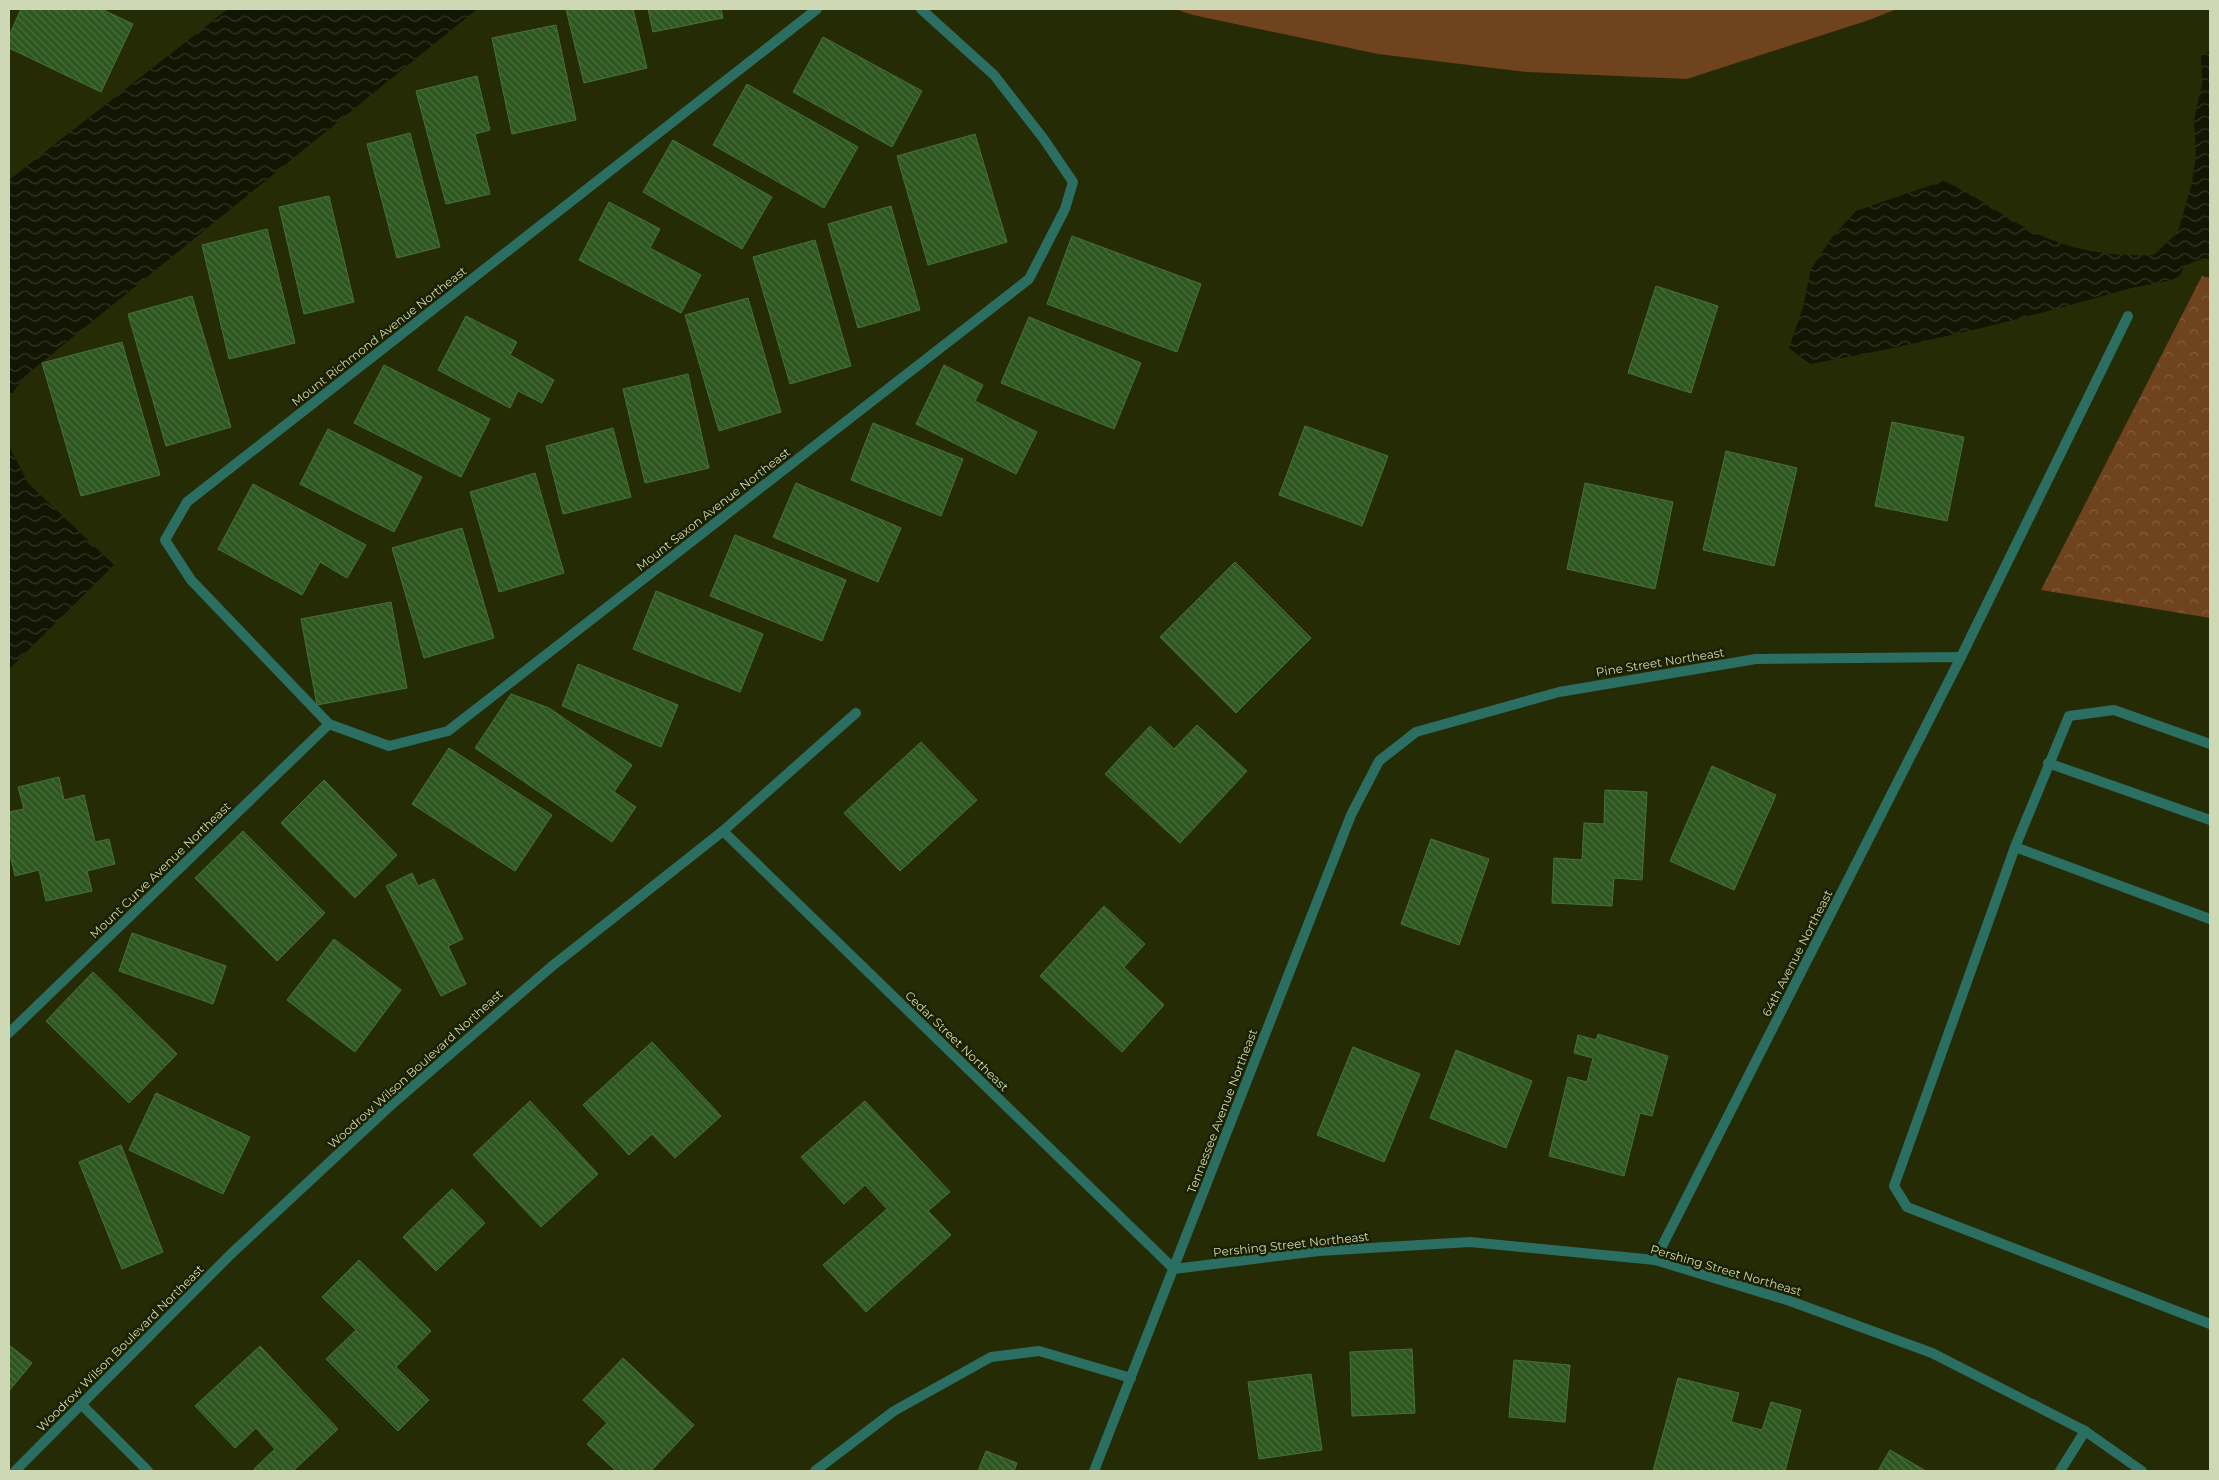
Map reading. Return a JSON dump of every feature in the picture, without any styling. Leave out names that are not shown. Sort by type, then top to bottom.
[{"type":"street","name":"Mount Richmond Avenue Northeast","points":[[330,724],[191,580],[165,540],[187,502],[816,9]]},
{"type":"street","name":"Mount Saxon Avenue Northeast","points":[[330,724],[389,746],[448,731],[1029,279],[1064,209],[1073,182],[1043,138],[994,75],[921,9]]},
{"type":"street","name":"64th Avenue Northeast","points":[[1655,1260],[1961,657],[2128,316]]},
{"type":"street","name":"Pine Street Northeast","points":[[1379,761],[1416,732],[1559,692],[1756,659],[1961,657]]},
{"type":"street","points":[[2210,744],[2114,710],[2069,716],[2015,847],[1894,1186],[1907,1207],[2210,1324]]},
{"type":"street","name":"Woodrow Wilson Boulevard Northeast","points":[[15,1471],[230,1255],[390,1106],[551,966],[723,831],[856,713]]},
{"type":"street","name":"Mount Curve Avenue Northeast","points":[[9,1033],[330,724]]},
{"type":"street","name":"Tennessee Avenue Northeast","points":[[1094,1471],[1351,815],[1379,761]]},
{"type":"street","points":[[2048,764],[2210,820]]},
{"type":"street","name":"Cedar Street Northeast","points":[[723,831],[1174,1269]]},
{"type":"street","points":[[2015,847],[2210,919]]},
{"type":"street","name":"Pershing Street Northeast","points":[[1174,1269],[1319,1251],[1470,1242],[1655,1260],[1790,1301],[1932,1353],[2085,1431],[2142,1471]]},
{"type":"street","points":[[815,1471],[894,1411],[991,1357],[1039,1351],[1131,1378]]},
{"type":"street","points":[[82,1405],[148,1471]]},
{"type":"street","points":[[2060,1471],[2085,1431]]},
{"type":"green space","points":[[1175,9],[1897,9],[1869,20],[1687,79],[1527,72],[1378,54],[1193,15]]},
{"type":"green space","points":[[2202,276],[2210,278],[2210,618],[2041,590]]},
{"type":"water","points":[[228,9],[477,9],[25,376],[9,398],[9,180]]},
{"type":"water","points":[[2210,51],[2210,259],[2203,258],[2184,266],[2179,276],[2156,284],[2131,288],[1971,330],[1891,348],[1810,364],[1789,348],[1803,307],[1811,269],[1833,236],[1856,211],[1943,181],[2024,227],[2055,241],[2103,253],[2154,255],[2178,232],[2192,183],[2196,155],[2194,120],[2202,84],[2201,56]]},
{"type":"water","points":[[9,446],[28,483],[114,565],[9,669]]},
{"type":"building","points":[[21,9],[101,9],[133,24],[101,92],[9,48],[9,36]]},
{"type":"building","points":[[566,9],[633,9],[647,68],[584,83]]},
{"type":"building","points":[[648,9],[721,9],[723,18],[653,32]]},
{"type":"building","points":[[556,25],[576,120],[512,134],[492,38]]},
{"type":"building","points":[[823,37],[922,91],[892,147],[793,92]]},
{"type":"building","points":[[477,76],[490,130],[475,134],[490,194],[446,204],[416,91]]},
{"type":"building","points":[[747,84],[858,147],[824,208],[713,145]]},
{"type":"building","points":[[410,133],[440,247],[397,258],[367,144]]},
{"type":"building","points":[[975,134],[1007,242],[928,265],[897,156]]},
{"type":"building","points":[[673,140],[772,197],[742,249],[643,192]]},
{"type":"building","points":[[329,196],[354,302],[304,314],[279,207]]},
{"type":"building","points":[[609,202],[660,229],[650,248],[701,275],[681,313],[579,260]]},
{"type":"building","points":[[891,206],[920,310],[858,328],[828,224]]},
{"type":"building","points":[[267,229],[295,343],[229,359],[202,245]]},
{"type":"building","points":[[1072,236],[1201,284],[1177,352],[1047,304]]},
{"type":"building","points":[[815,240],[851,366],[790,384],[753,257]]},
{"type":"building","points":[[1656,286],[1718,306],[1691,393],[1628,373]]},
{"type":"building","points":[[192,296],[231,427],[166,446],[128,314]]},
{"type":"building","points":[[748,298],[781,412],[719,431],[685,315]]},
{"type":"building","points":[[466,316],[517,342],[510,355],[554,380],[542,403],[518,391],[510,408],[438,370]]},
{"type":"building","points":[[1029,317],[1141,363],[1114,429],[1001,383]]},
{"type":"building","points":[[122,342],[160,475],[81,496],[42,363]]},
{"type":"building","points":[[384,365],[490,419],[461,477],[354,423]]},
{"type":"building","points":[[944,365],[983,385],[975,401],[1037,432],[1016,474],[916,424]]},
{"type":"building","points":[[688,374],[709,468],[645,483],[623,389]]},
{"type":"building","points":[[1892,422],[1964,437],[1947,521],[1875,506]]},
{"type":"building","points":[[873,423],[963,459],[941,516],[851,480]]},
{"type":"building","points":[[1305,426],[1388,456],[1362,526],[1279,495]]},
{"type":"building","points":[[613,428],[631,497],[563,514],[546,446]]},
{"type":"building","points":[[328,429],[422,477],[394,532],[300,484]]},
{"type":"building","points":[[1726,451],[1797,468],[1774,566],[1703,550]]},
{"type":"building","points":[[535,473],[564,573],[499,592],[470,492]]},
{"type":"building","points":[[796,483],[901,528],[878,582],[773,537]]},
{"type":"building","points":[[1585,483],[1673,502],[1655,589],[1567,569]]},
{"type":"building","points":[[253,484],[366,545],[347,578],[320,562],[302,595],[218,549]]},
{"type":"building","points":[[462,528],[494,638],[424,658],[392,548]]},
{"type":"building","points":[[735,535],[846,580],[822,641],[710,596]]},
{"type":"building","points":[[1235,562],[1311,638],[1236,713],[1160,637]]},
{"type":"building","points":[[656,591],[763,634],[740,692],[633,649]]},
{"type":"building","points":[[391,602],[407,688],[317,705],[301,619]]},
{"type":"building","points":[[578,664],[678,705],[661,747],[562,706]]},
{"type":"building","points":[[511,694],[549,708],[632,765],[614,792],[636,807],[612,842],[475,748]]},
{"type":"building","points":[[1197,725],[1247,771],[1180,843],[1105,774],[1150,726],[1174,749]]},
{"type":"building","points":[[921,742],[977,800],[900,871],[844,813]]},
{"type":"building","points":[[449,748],[552,815],[515,871],[412,804]]},
{"type":"building","points":[[1712,766],[1776,795],[1734,890],[1670,861]]},
{"type":"building","points":[[59,777],[64,800],[84,795],[95,842],[109,839],[115,864],[87,871],[92,891],[46,901],[39,870],[15,876],[9,850],[9,812],[24,809],[18,787]]},
{"type":"building","points":[[324,780],[397,855],[355,898],[281,823]]},
{"type":"building","points":[[1605,790],[1647,792],[1642,880],[1614,878],[1612,906],[1552,903],[1554,858],[1582,860],[1584,823],[1604,824]]},
{"type":"building","points":[[243,831],[325,913],[277,961],[195,878]]},
{"type":"building","points":[[1431,839],[1489,859],[1459,945],[1401,924]]},
{"type":"building","points":[[412,873],[418,886],[434,879],[463,939],[448,946],[466,984],[441,996],[386,886]]},
{"type":"building","points":[[1104,906],[1145,944],[1124,967],[1164,1005],[1122,1052],[1040,976]]},
{"type":"building","points":[[132,933],[226,966],[213,1004],[119,971]]},
{"type":"building","points":[[334,939],[401,990],[355,1052],[287,1000]]},
{"type":"building","points":[[93,972],[177,1054],[129,1103],[46,1021]]},
{"type":"building","points":[[1598,1034],[1668,1056],[1652,1116],[1640,1113],[1624,1176],[1549,1156],[1568,1077],[1587,1082],[1593,1058],[1574,1053],[1578,1035],[1596,1040]]},
{"type":"building","points":[[652,1042],[721,1116],[675,1158],[652,1134],[629,1155],[583,1105]]},
{"type":"building","points":[[1353,1047],[1420,1074],[1384,1162],[1317,1135]]},
{"type":"building","points":[[1456,1050],[1532,1081],[1506,1148],[1430,1118]]},
{"type":"building","points":[[156,1093],[250,1137],[223,1194],[129,1150]]},
{"type":"building","points":[[530,1101],[598,1174],[541,1227],[473,1155]]},
{"type":"building","points":[[865,1101],[950,1192],[928,1211],[951,1235],[866,1312],[823,1265],[887,1209],[865,1185],[844,1204],[801,1157]]},
{"type":"building","points":[[121,1145],[163,1252],[122,1269],[79,1162]]},
{"type":"building","points":[[452,1189],[485,1223],[436,1271],[403,1237]]},
{"type":"building","points":[[359,1260],[431,1331],[396,1367],[429,1400],[398,1431],[326,1359],[356,1330],[322,1297]]},
{"type":"building","points":[[9,1345],[32,1363],[9,1391]]},
{"type":"building","points":[[260,1346],[338,1429],[293,1471],[256,1471],[254,1469],[275,1449],[256,1428],[235,1448],[195,1406]]},
{"type":"building","points":[[1412,1349],[1415,1413],[1352,1416],[1350,1352]]},
{"type":"building","points":[[623,1358],[694,1425],[651,1471],[616,1471],[587,1444],[607,1423],[583,1400]]},
{"type":"building","points":[[1514,1360],[1570,1365],[1565,1422],[1509,1417]]},
{"type":"building","points":[[1311,1374],[1322,1450],[1259,1459],[1248,1382]]},
{"type":"building","points":[[1678,1378],[1739,1393],[1731,1422],[1762,1430],[1771,1402],[1801,1410],[1785,1471],[1653,1471]]},
{"type":"building","points":[[1890,1450],[1926,1471],[1878,1471]]},
{"type":"building","points":[[986,1451],[1017,1463],[1014,1471],[978,1471]]}]
